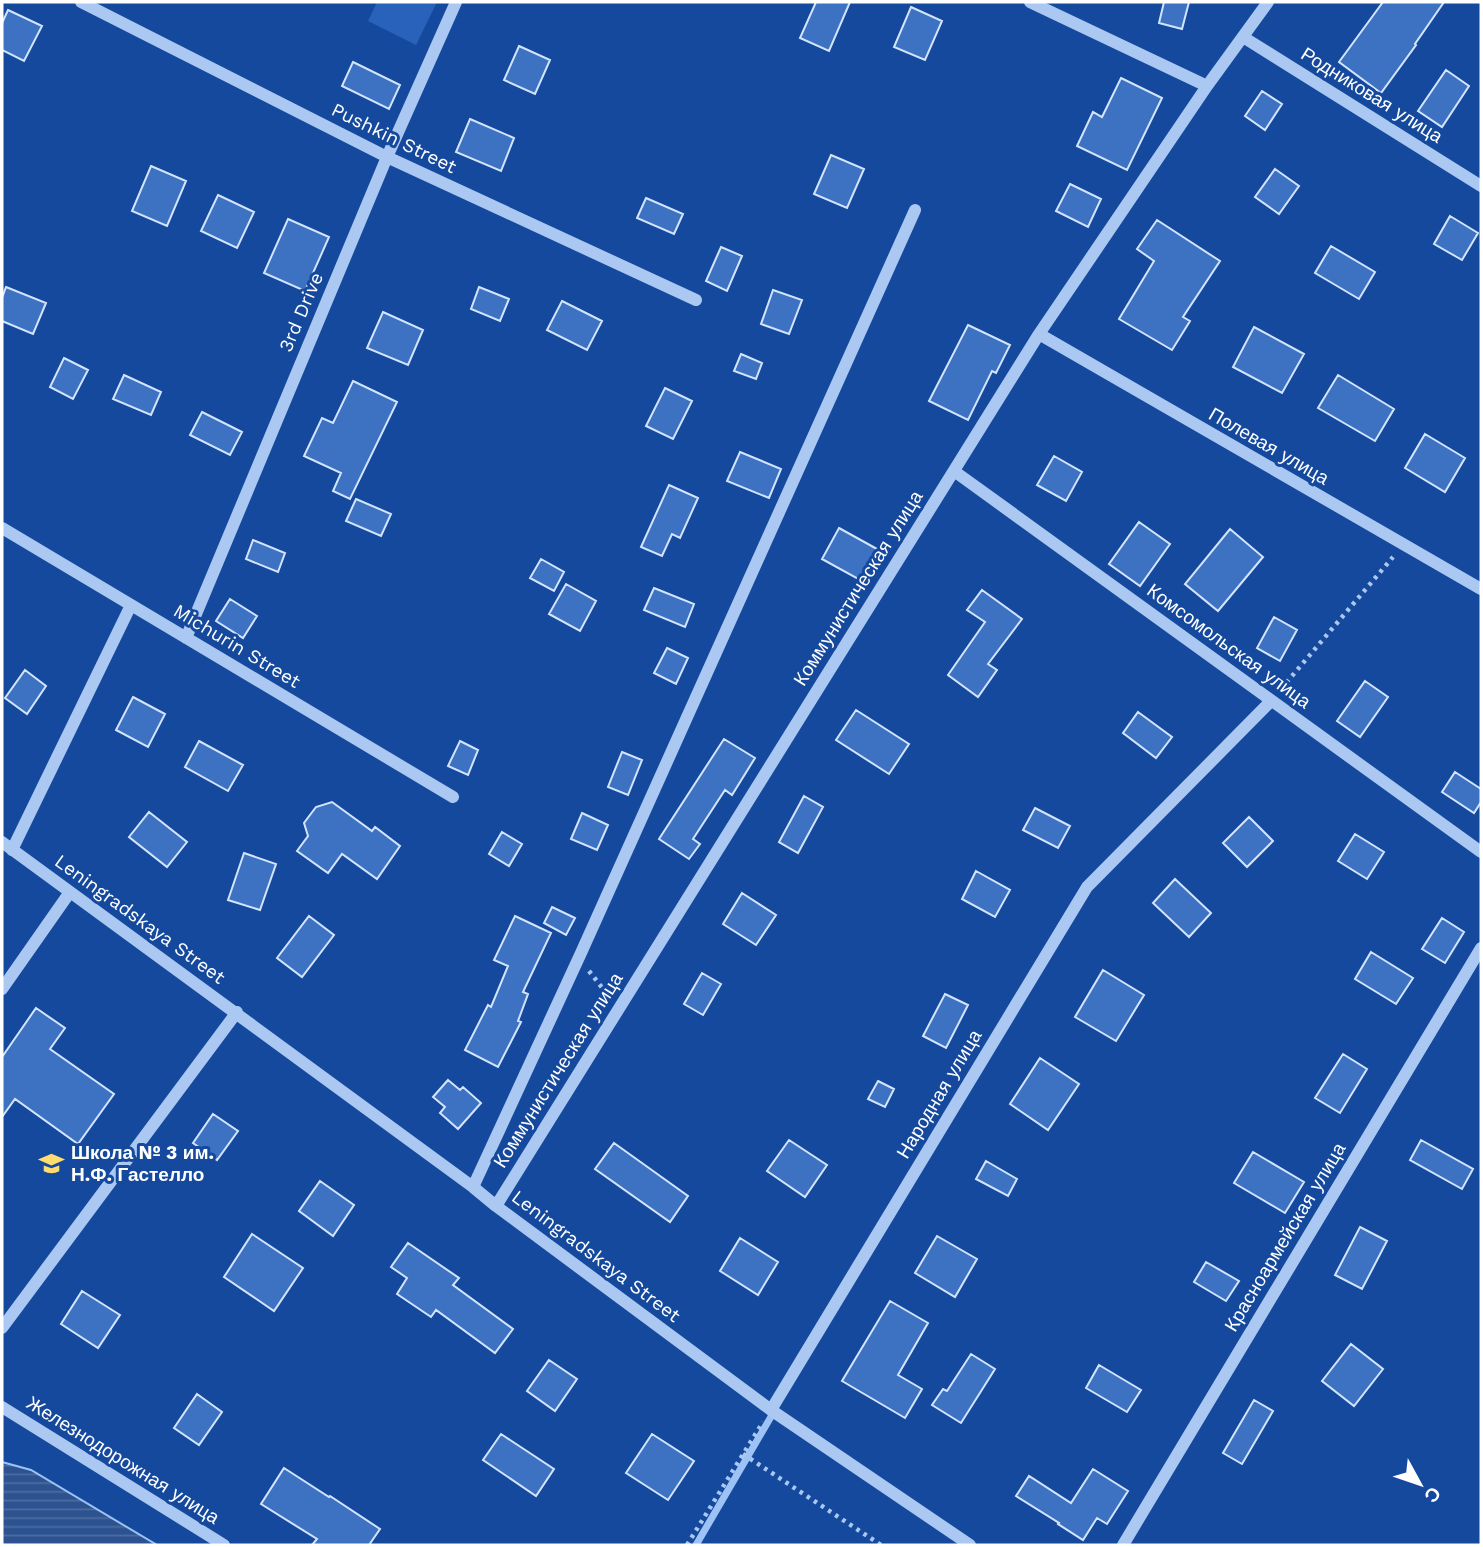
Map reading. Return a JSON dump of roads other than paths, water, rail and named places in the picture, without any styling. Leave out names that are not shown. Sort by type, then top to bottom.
[{"type":"street","name":"Pushkin Street","points":[[80,2],[387,157],[695,300]]},
{"type":"street","name":"3rd Drive","points":[[186,638],[387,157],[456,2]]},
{"type":"street","points":[[1030,2],[1207,86]]},
{"type":"street","name":"Коммунистическая улица","points":[[496,1206],[1039,334],[1207,86],[1268,2]]},
{"type":"street","name":"Родниковая улица","points":[[1243,37],[1481,186]]},
{"type":"street","name":"Коммунистическая улица","points":[[474,1187],[915,210]]},
{"type":"street","name":"Полевая улица","points":[[1039,334],[1481,589]]},
{"type":"street","name":"Комсомольская улица","points":[[954,471],[1481,852]]},
{"type":"street","name":"Michurin Street","points":[[2,528],[453,797]]},
{"type":"street","points":[[7,846],[131,605]]},
{"type":"street","name":"Народная улица","points":[[771,1410],[1087,887],[1271,701]]},
{"type":"street","name":"Leningradskaya Street","points":[[7,846],[237,1012],[771,1410],[970,1545]]},
{"type":"street","points":[[2,989],[70,891]]},
{"type":"street","name":"Красноармейская улица","points":[[1123,1545],[1481,948]]},
{"type":"street","points":[[2,1328],[237,1012]]},
{"type":"street","name":"Железнодорожная улица","points":[[2,1407],[224,1545]]},
{"type":"waterway","points":[[696,1545],[772,1415]]},
{"type":"place","name":"Школа № 3 им. Н.Ф. Гастелло","points":[[51,1163]]}]
